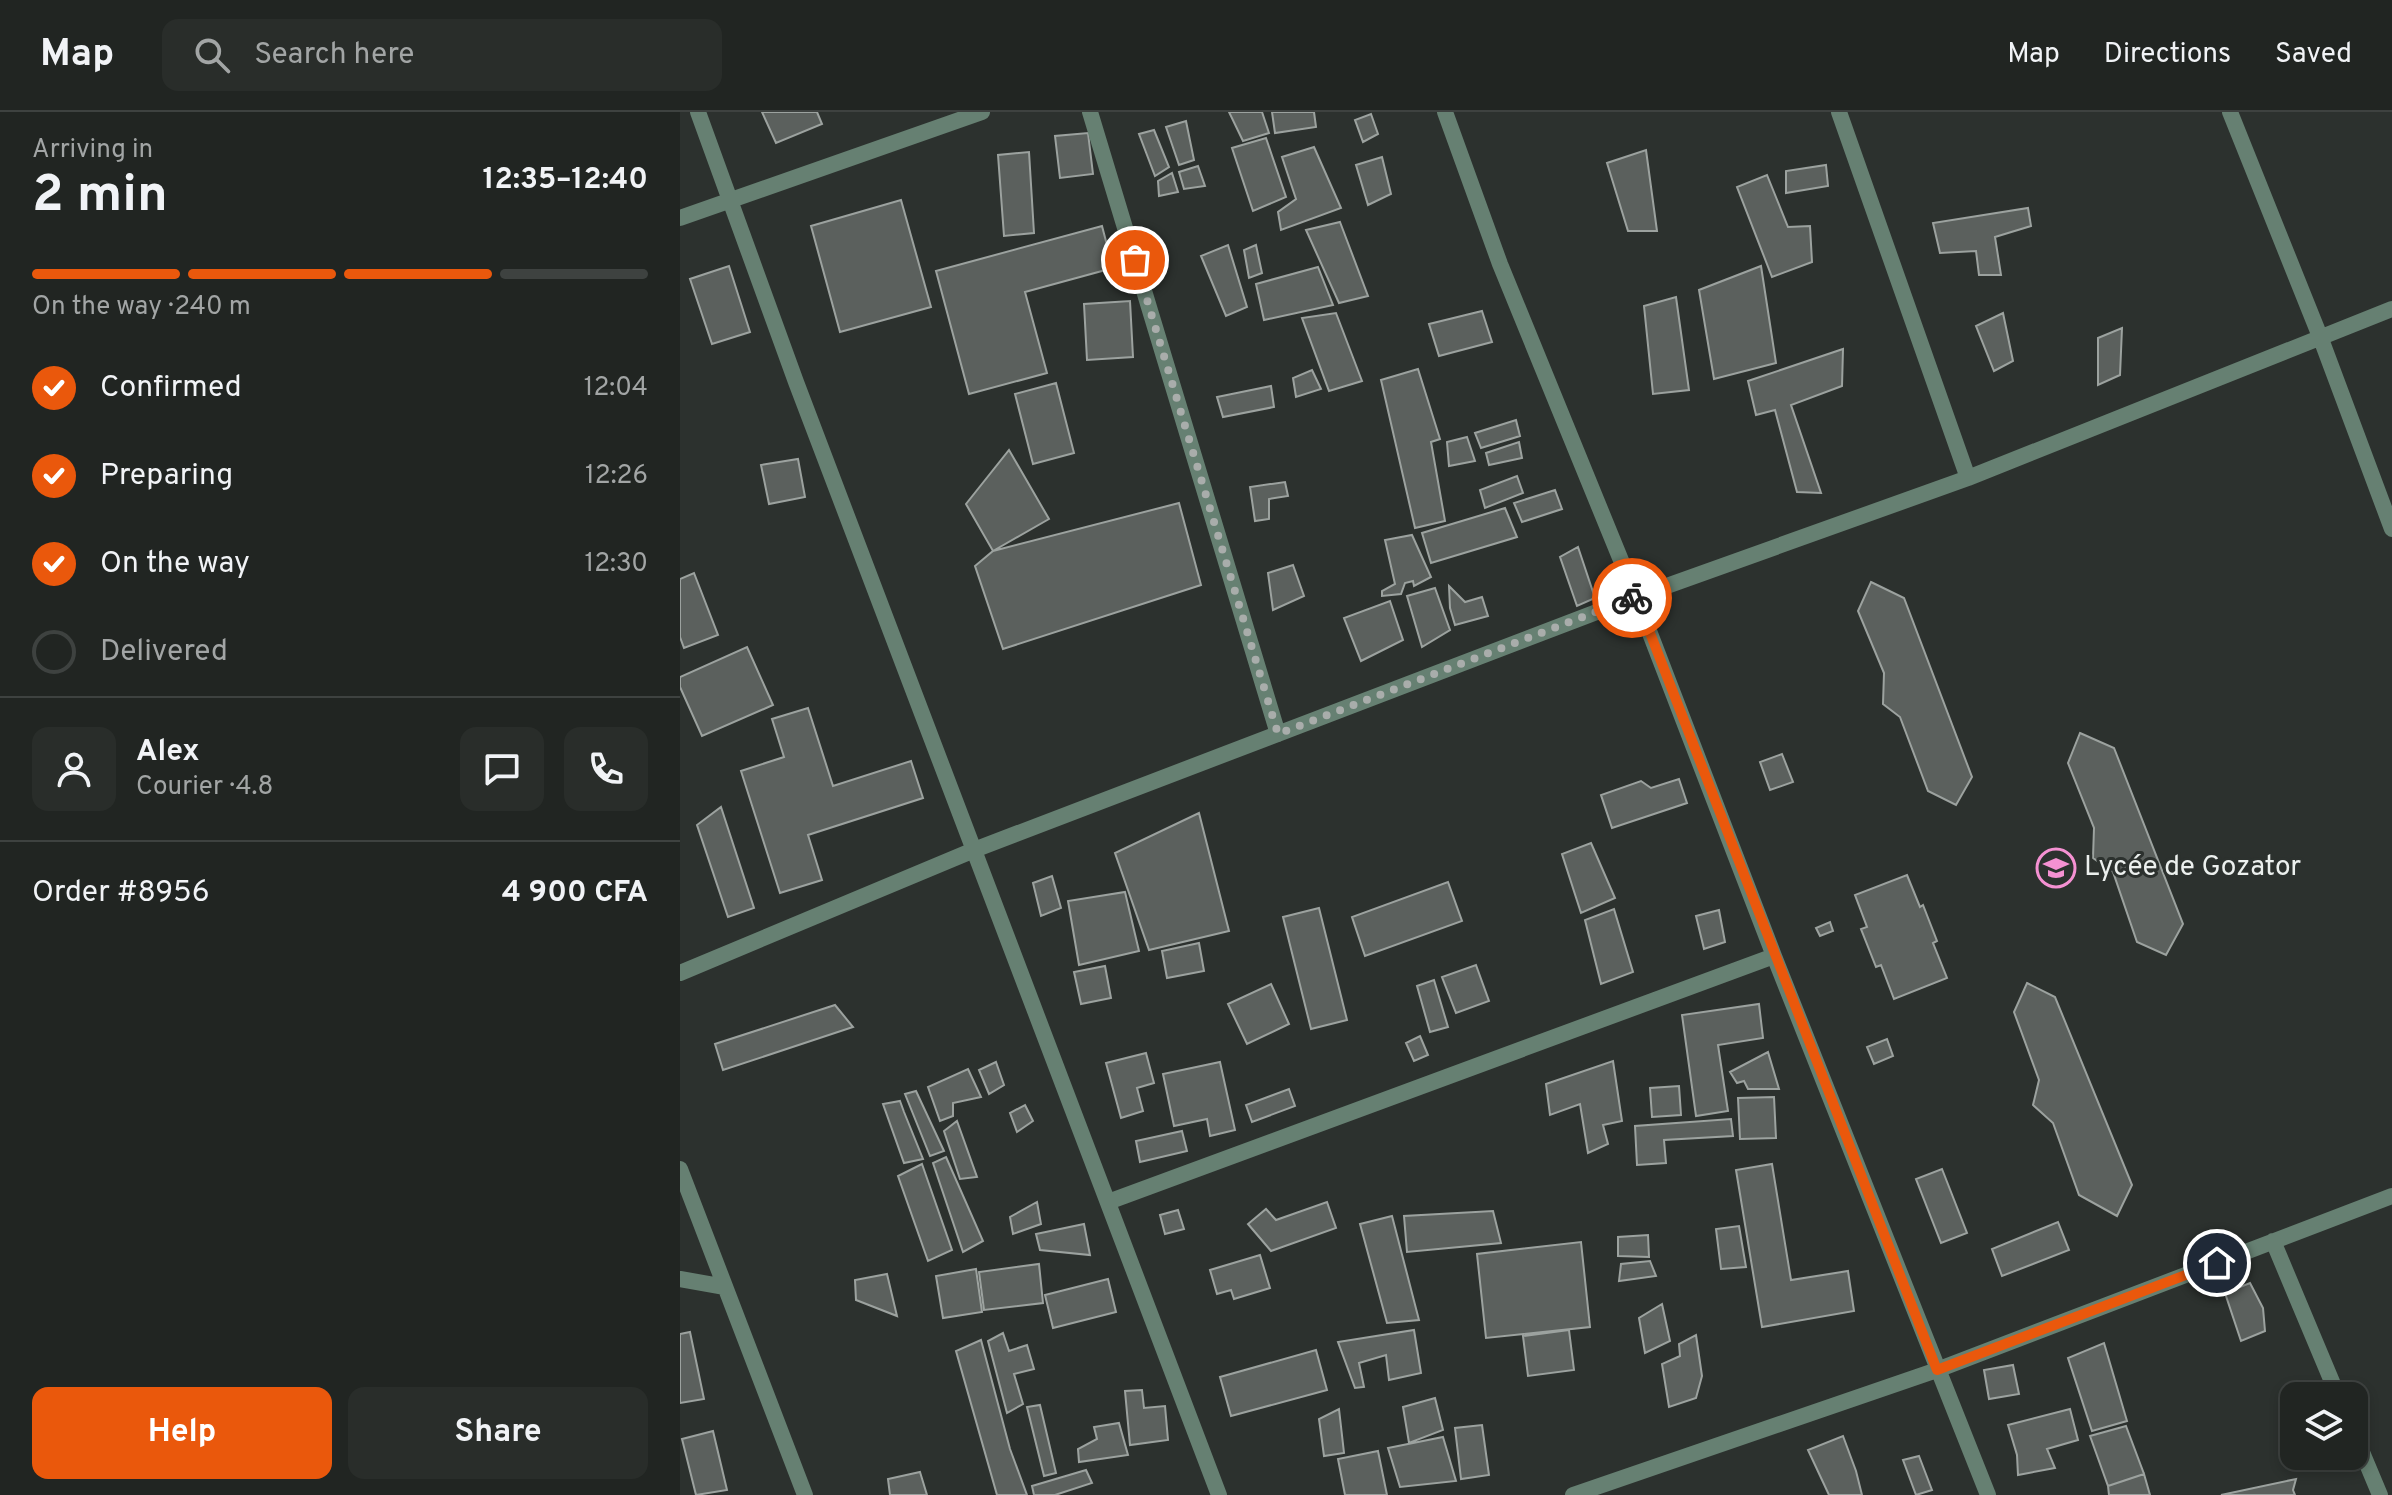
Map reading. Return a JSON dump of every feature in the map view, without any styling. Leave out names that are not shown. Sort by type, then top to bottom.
[{"type":"street","points":[[698,112],[796,382],[1219,1495]]},
{"type":"street","points":[[680,218],[982,112]]},
{"type":"street","points":[[1090,112],[1278,734]]},
{"type":"street","points":[[1445,112],[1500,264],[1636,597],[1774,956],[1988,1495]]},
{"type":"street","points":[[1839,112],[1968,478]]},
{"type":"street","points":[[2230,112],[2321,339],[2392,529]]},
{"type":"street","points":[[680,973],[974,850],[1636,597],[1968,478],[2392,309]]},
{"type":"street","points":[[1108,1202],[1774,956]]},
{"type":"street","points":[[680,1169],[805,1495]]},
{"type":"street","points":[[1573,1495],[1937,1370],[2392,1196]]},
{"type":"street","points":[[2273,1241],[2332,1382]]},
{"type":"street","points":[[680,1279],[725,1287]]},
{"type":"street","points":[[2368,1466],[2380,1495]]},
{"type":"building","points":[[762,112],[817,112],[822,124],[776,143]]},
{"type":"building","points":[[1229,112],[1262,112],[1269,133],[1243,141]]},
{"type":"building","points":[[1272,112],[1314,112],[1316,127],[1275,133]]},
{"type":"building","points":[[1371,114],[1378,134],[1363,142],[1355,120]]},
{"type":"building","points":[[1186,121],[1194,160],[1179,165],[1166,127]]},
{"type":"building","points":[[1154,130],[1169,167],[1155,176],[1139,134]]},
{"type":"building","points":[[1088,133],[1093,174],[1060,178],[1055,136]]},
{"type":"building","points":[[1266,138],[1286,197],[1253,211],[1232,148]]},
{"type":"building","points":[[1314,147],[1341,208],[1281,230],[1278,212],[1296,199],[1282,157]]},
{"type":"building","points":[[1646,150],[1657,231],[1628,231],[1607,163]]},
{"type":"building","points":[[1029,152],[1034,233],[1004,236],[998,155]]},
{"type":"building","points":[[1382,157],[1391,194],[1368,205],[1356,165]]},
{"type":"building","points":[[1826,165],[1828,186],[1786,193],[1786,171]]},
{"type":"building","points":[[1198,166],[1205,186],[1184,189],[1179,172]]},
{"type":"building","points":[[1172,173],[1178,192],[1159,196],[1158,181]]},
{"type":"building","points":[[1767,175],[1788,227],[1810,226],[1812,262],[1772,277],[1737,187]]},
{"type":"building","points":[[901,200],[931,307],[840,332],[811,226]]},
{"type":"building","points":[[2028,208],[2031,226],[1995,237],[2001,275],[1979,275],[1976,251],[1940,253],[1933,223]]},
{"type":"building","points":[[1340,222],[1368,296],[1339,303],[1306,230]]},
{"type":"building","points":[[1102,226],[1113,268],[1025,292],[1047,373],[969,394],[936,271]]},
{"type":"building","points":[[1228,245],[1247,307],[1226,316],[1201,256]]},
{"type":"building","points":[[1256,245],[1262,273],[1249,278],[1244,250]]},
{"type":"building","points":[[729,266],[750,332],[712,344],[690,279]]},
{"type":"building","points":[[1761,266],[1776,363],[1714,379],[1699,290]]},
{"type":"building","points":[[1318,267],[1333,305],[1264,320],[1256,284]]},
{"type":"building","points":[[1676,297],[1689,390],[1653,394],[1644,306]]},
{"type":"building","points":[[1130,301],[1133,357],[1087,360],[1084,304]]},
{"type":"building","points":[[1482,311],[1492,342],[1439,356],[1429,324]]},
{"type":"building","points":[[1336,313],[1362,381],[1329,391],[1302,318]]},
{"type":"building","points":[[2003,313],[2013,361],[1994,371],[1976,326]]},
{"type":"building","points":[[2122,328],[2120,375],[2098,385],[2098,338]]},
{"type":"building","points":[[1843,349],[1842,386],[1791,405],[1821,493],[1797,492],[1775,410],[1756,415],[1748,381]]},
{"type":"building","points":[[1418,369],[1440,439],[1431,442],[1445,521],[1415,528],[1381,380]]},
{"type":"building","points":[[1312,370],[1321,389],[1296,397],[1293,378]]},
{"type":"building","points":[[1056,383],[1074,453],[1033,464],[1015,394]]},
{"type":"building","points":[[1271,386],[1274,407],[1223,417],[1217,397]]},
{"type":"building","points":[[1516,420],[1520,436],[1481,448],[1475,433]]},
{"type":"building","points":[[1467,437],[1475,461],[1449,466],[1447,442]]},
{"type":"building","points":[[1519,442],[1522,458],[1489,465],[1486,453]]},
{"type":"building","points":[[1009,450],[1049,519],[993,551],[966,504]]},
{"type":"building","points":[[798,459],[805,497],[769,504],[761,465]]},
{"type":"building","points":[[1517,476],[1523,493],[1485,508],[1480,490]]},
{"type":"building","points":[[1285,482],[1288,496],[1269,499],[1269,519],[1255,521],[1250,487]]},
{"type":"building","points":[[1555,490],[1562,509],[1522,522],[1514,503]]},
{"type":"building","points":[[1179,503],[1201,585],[1003,649],[975,566],[993,551]]},
{"type":"building","points":[[1505,508],[1517,537],[1431,563],[1422,533]]},
{"type":"building","points":[[1412,535],[1431,577],[1414,586],[1413,581],[1405,583],[1401,594],[1382,596],[1382,591],[1395,584],[1385,540]]},
{"type":"building","points":[[1578,547],[1595,598],[1577,606],[1560,557]]},
{"type":"building","points":[[1293,565],[1304,596],[1273,610],[1268,573]]},
{"type":"building","points":[[694,573],[718,635],[684,648],[680,637],[680,579]]},
{"type":"building","points":[[1871,582],[1904,598],[1972,777],[1956,805],[1928,791],[1900,717],[1883,704],[1884,673],[1858,611]]},
{"type":"building","points":[[1449,586],[1465,602],[1482,597],[1488,616],[1455,625]]},
{"type":"building","points":[[1435,588],[1450,630],[1422,647],[1407,596]]},
{"type":"building","points":[[1390,601],[1403,640],[1361,661],[1344,618]]},
{"type":"building","points":[[747,647],[773,705],[702,736],[680,687],[680,677]]},
{"type":"building","points":[[808,708],[833,786],[911,761],[923,798],[808,835],[822,880],[780,893],[741,771],[784,757],[772,719]]},
{"type":"building","points":[[2080,733],[2114,748],[2183,924],[2166,955],[2137,942],[2113,872],[2093,858],[2094,828],[2068,763]]},
{"type":"building","points":[[1782,754],[1793,782],[1770,790],[1760,762]]},
{"type":"building","points":[[1679,779],[1687,803],[1612,828],[1601,795],[1641,781],[1651,788]]},
{"type":"building","points":[[721,807],[754,908],[728,917],[697,825]]},
{"type":"building","points":[[1199,813],[1229,931],[1149,950],[1115,853]]},
{"type":"building","points":[[1591,843],[1615,898],[1581,913],[1562,854]]},
{"type":"building","points":[[1907,875],[1937,941],[1933,943],[1947,978],[1894,999],[1881,965],[1876,967],[1861,929],[1867,927],[1855,895]]},
{"type":"building","points":[[1052,876],[1061,908],[1041,916],[1033,883]]},
{"type":"building","points":[[1448,882],[1462,921],[1365,956],[1352,917]]},
{"type":"building","points":[[1125,892],[1139,951],[1079,965],[1068,901]]},
{"type":"building","points":[[1319,908],[1347,1020],[1311,1029],[1283,917]]},
{"type":"building","points":[[1614,909],[1633,972],[1601,984],[1585,920]]},
{"type":"building","points":[[1719,910],[1725,942],[1704,949],[1696,916]]},
{"type":"building","points":[[1830,922],[1833,931],[1820,936],[1816,928]]},
{"type":"building","points":[[1199,943],[1204,971],[1167,978],[1162,951]]},
{"type":"building","points":[[1476,965],[1489,1001],[1456,1013],[1442,977]]},
{"type":"building","points":[[1105,966],[1111,998],[1081,1004],[1074,972]]},
{"type":"building","points":[[1434,980],[1448,1027],[1430,1032],[1417,986]]},
{"type":"building","points":[[2027,983],[2055,997],[2132,1185],[2117,1216],[2079,1195],[2053,1123],[2033,1105],[2039,1080],[2014,1012]]},
{"type":"building","points":[[1271,984],[1289,1024],[1247,1044],[1228,1004]]},
{"type":"building","points":[[1759,1004],[1763,1038],[1718,1045],[1728,1111],[1696,1116],[1682,1015]]},
{"type":"building","points":[[835,1005],[853,1027],[723,1070],[715,1044]]},
{"type":"building","points":[[1420,1036],[1428,1055],[1414,1061],[1406,1043]]},
{"type":"building","points":[[1887,1039],[1893,1056],[1874,1064],[1867,1047]]},
{"type":"building","points":[[1768,1052],[1779,1089],[1748,1089],[1744,1081],[1737,1083],[1730,1072]]},
{"type":"building","points":[[1146,1053],[1154,1083],[1137,1088],[1143,1111],[1121,1118],[1106,1063]]},
{"type":"building","points":[[1613,1061],[1622,1121],[1603,1125],[1608,1144],[1588,1153],[1580,1104],[1550,1115],[1546,1084]]},
{"type":"building","points":[[996,1062],[1004,1085],[989,1094],[979,1070]]},
{"type":"building","points":[[1220,1062],[1235,1130],[1210,1136],[1207,1119],[1174,1126],[1163,1074]]},
{"type":"building","points":[[968,1069],[981,1097],[953,1103],[953,1116],[940,1121],[928,1087]]},
{"type":"building","points":[[1679,1086],[1681,1115],[1652,1117],[1650,1088]]},
{"type":"building","points":[[1289,1089],[1295,1106],[1252,1122],[1246,1105]]},
{"type":"building","points":[[916,1091],[944,1151],[930,1156],[905,1094]]},
{"type":"building","points":[[1774,1097],[1776,1138],[1740,1139],[1738,1098]]},
{"type":"building","points":[[900,1101],[923,1159],[904,1163],[883,1104]]},
{"type":"building","points":[[1025,1105],[1033,1121],[1017,1132],[1010,1113]]},
{"type":"building","points":[[1731,1119],[1733,1136],[1664,1140],[1666,1163],[1637,1165],[1635,1126]]},
{"type":"building","points":[[957,1121],[977,1177],[960,1179],[944,1131]]},
{"type":"building","points":[[1182,1131],[1187,1151],[1140,1162],[1136,1141]]},
{"type":"building","points":[[946,1157],[983,1241],[963,1252],[933,1163]]},
{"type":"building","points":[[922,1164],[952,1250],[928,1261],[898,1176]]},
{"type":"building","points":[[1772,1164],[1791,1280],[1848,1271],[1854,1311],[1762,1327],[1736,1170]]},
{"type":"building","points":[[1942,1169],[1967,1233],[1941,1243],[1916,1179]]},
{"type":"building","points":[[1037,1202],[1041,1224],[1013,1234],[1010,1217]]},
{"type":"building","points":[[1327,1202],[1336,1228],[1271,1251],[1248,1224],[1266,1209],[1276,1220]]},
{"type":"building","points":[[1178,1210],[1184,1229],[1165,1234],[1160,1215]]},
{"type":"building","points":[[1493,1211],[1501,1243],[1407,1252],[1404,1216]]},
{"type":"building","points":[[1392,1216],[1419,1320],[1387,1323],[1360,1224]]},
{"type":"building","points":[[2058,1222],[2069,1250],[2002,1276],[1992,1249]]},
{"type":"building","points":[[1084,1224],[1090,1255],[1040,1250],[1036,1234]]},
{"type":"building","points":[[1739,1226],[1746,1267],[1721,1269],[1716,1229]]},
{"type":"building","points":[[1648,1235],[1649,1257],[1618,1256],[1618,1237]]},
{"type":"building","points":[[1581,1242],[1590,1327],[1486,1338],[1477,1254]]},
{"type":"building","points":[[1260,1255],[1270,1288],[1234,1299],[1231,1290],[1217,1294],[1210,1270]]},
{"type":"building","points":[[1650,1261],[1656,1276],[1619,1281],[1621,1264]]},
{"type":"building","points":[[1039,1264],[1043,1303],[984,1310],[979,1272]]},
{"type":"building","points":[[976,1269],[982,1312],[943,1318],[936,1276]]},
{"type":"building","points":[[887,1274],[897,1316],[856,1300],[855,1280]]},
{"type":"building","points":[[1108,1279],[1116,1312],[1053,1328],[1045,1295]]},
{"type":"building","points":[[2250,1283],[2263,1308],[2265,1331],[2241,1341],[2225,1293]]},
{"type":"building","points":[[1662,1304],[1670,1341],[1645,1353],[1639,1318]]},
{"type":"building","points":[[1414,1330],[1421,1373],[1389,1380],[1386,1355],[1359,1363],[1364,1387],[1355,1388],[1338,1342]]},
{"type":"building","points":[[1569,1330],[1574,1370],[1528,1376],[1523,1336]]},
{"type":"building","points":[[690,1332],[704,1399],[680,1403],[680,1334]]},
{"type":"building","points":[[1003,1333],[1009,1351],[1027,1345],[1034,1369],[1014,1374],[1023,1404],[1007,1413],[988,1341]]},
{"type":"building","points":[[1696,1335],[1702,1376],[1696,1398],[1669,1407],[1662,1364],[1680,1356],[1679,1344]]},
{"type":"building","points":[[981,1340],[1010,1449],[1027,1495],[997,1495],[956,1351]]},
{"type":"building","points":[[2104,1343],[2127,1421],[2092,1431],[2068,1358]]},
{"type":"building","points":[[1316,1350],[1327,1390],[1231,1416],[1220,1377]]},
{"type":"building","points":[[2013,1365],[2019,1394],[1989,1399],[1984,1370]]},
{"type":"building","points":[[1142,1390],[1144,1408],[1165,1406],[1168,1440],[1130,1445],[1125,1391]]},
{"type":"building","points":[[1435,1398],[1443,1430],[1409,1443],[1403,1407]]},
{"type":"building","points":[[1040,1405],[1056,1473],[1044,1476],[1027,1407]]},
{"type":"building","points":[[1339,1409],[1344,1453],[1324,1456],[1319,1419]]},
{"type":"building","points":[[2070,1409],[2078,1440],[2047,1449],[2055,1468],[2018,1475],[2017,1455],[2008,1425]]},
{"type":"building","points":[[1119,1423],[1128,1455],[1079,1462],[1078,1449],[1097,1439],[1094,1427]]},
{"type":"building","points":[[1482,1425],[1489,1475],[1461,1479],[1455,1428]]},
{"type":"building","points":[[2126,1426],[2144,1474],[2108,1486],[2090,1436]]},
{"type":"building","points":[[713,1431],[727,1490],[696,1495],[682,1439]]},
{"type":"building","points":[[1843,1436],[1862,1495],[1829,1495],[1808,1450]]},
{"type":"building","points":[[1443,1437],[1456,1481],[1400,1487],[1388,1448]]},
{"type":"building","points":[[1378,1451],[1387,1495],[1345,1495],[1338,1459]]},
{"type":"building","points":[[1919,1456],[1932,1490],[1916,1495],[1903,1460]]},
{"type":"building","points":[[1086,1470],[1092,1483],[1055,1495],[1034,1495],[1032,1486]]},
{"type":"building","points":[[920,1472],[927,1495],[890,1495],[888,1479]]},
{"type":"building","points":[[2144,1474],[2150,1495],[2109,1495],[2108,1486]]},
{"type":"building","points":[[2296,1479],[2295,1495],[2221,1495]]},
{"type":"way so far","points":[[1135,260],[1278,734],[1632,598]]},
{"type":"place","name":"Lycée de Gozator","points":[[2056,868]]},
{"type":"route","points":[[1632,598],[1636,597],[1937,1370],[2217,1263]]}]
